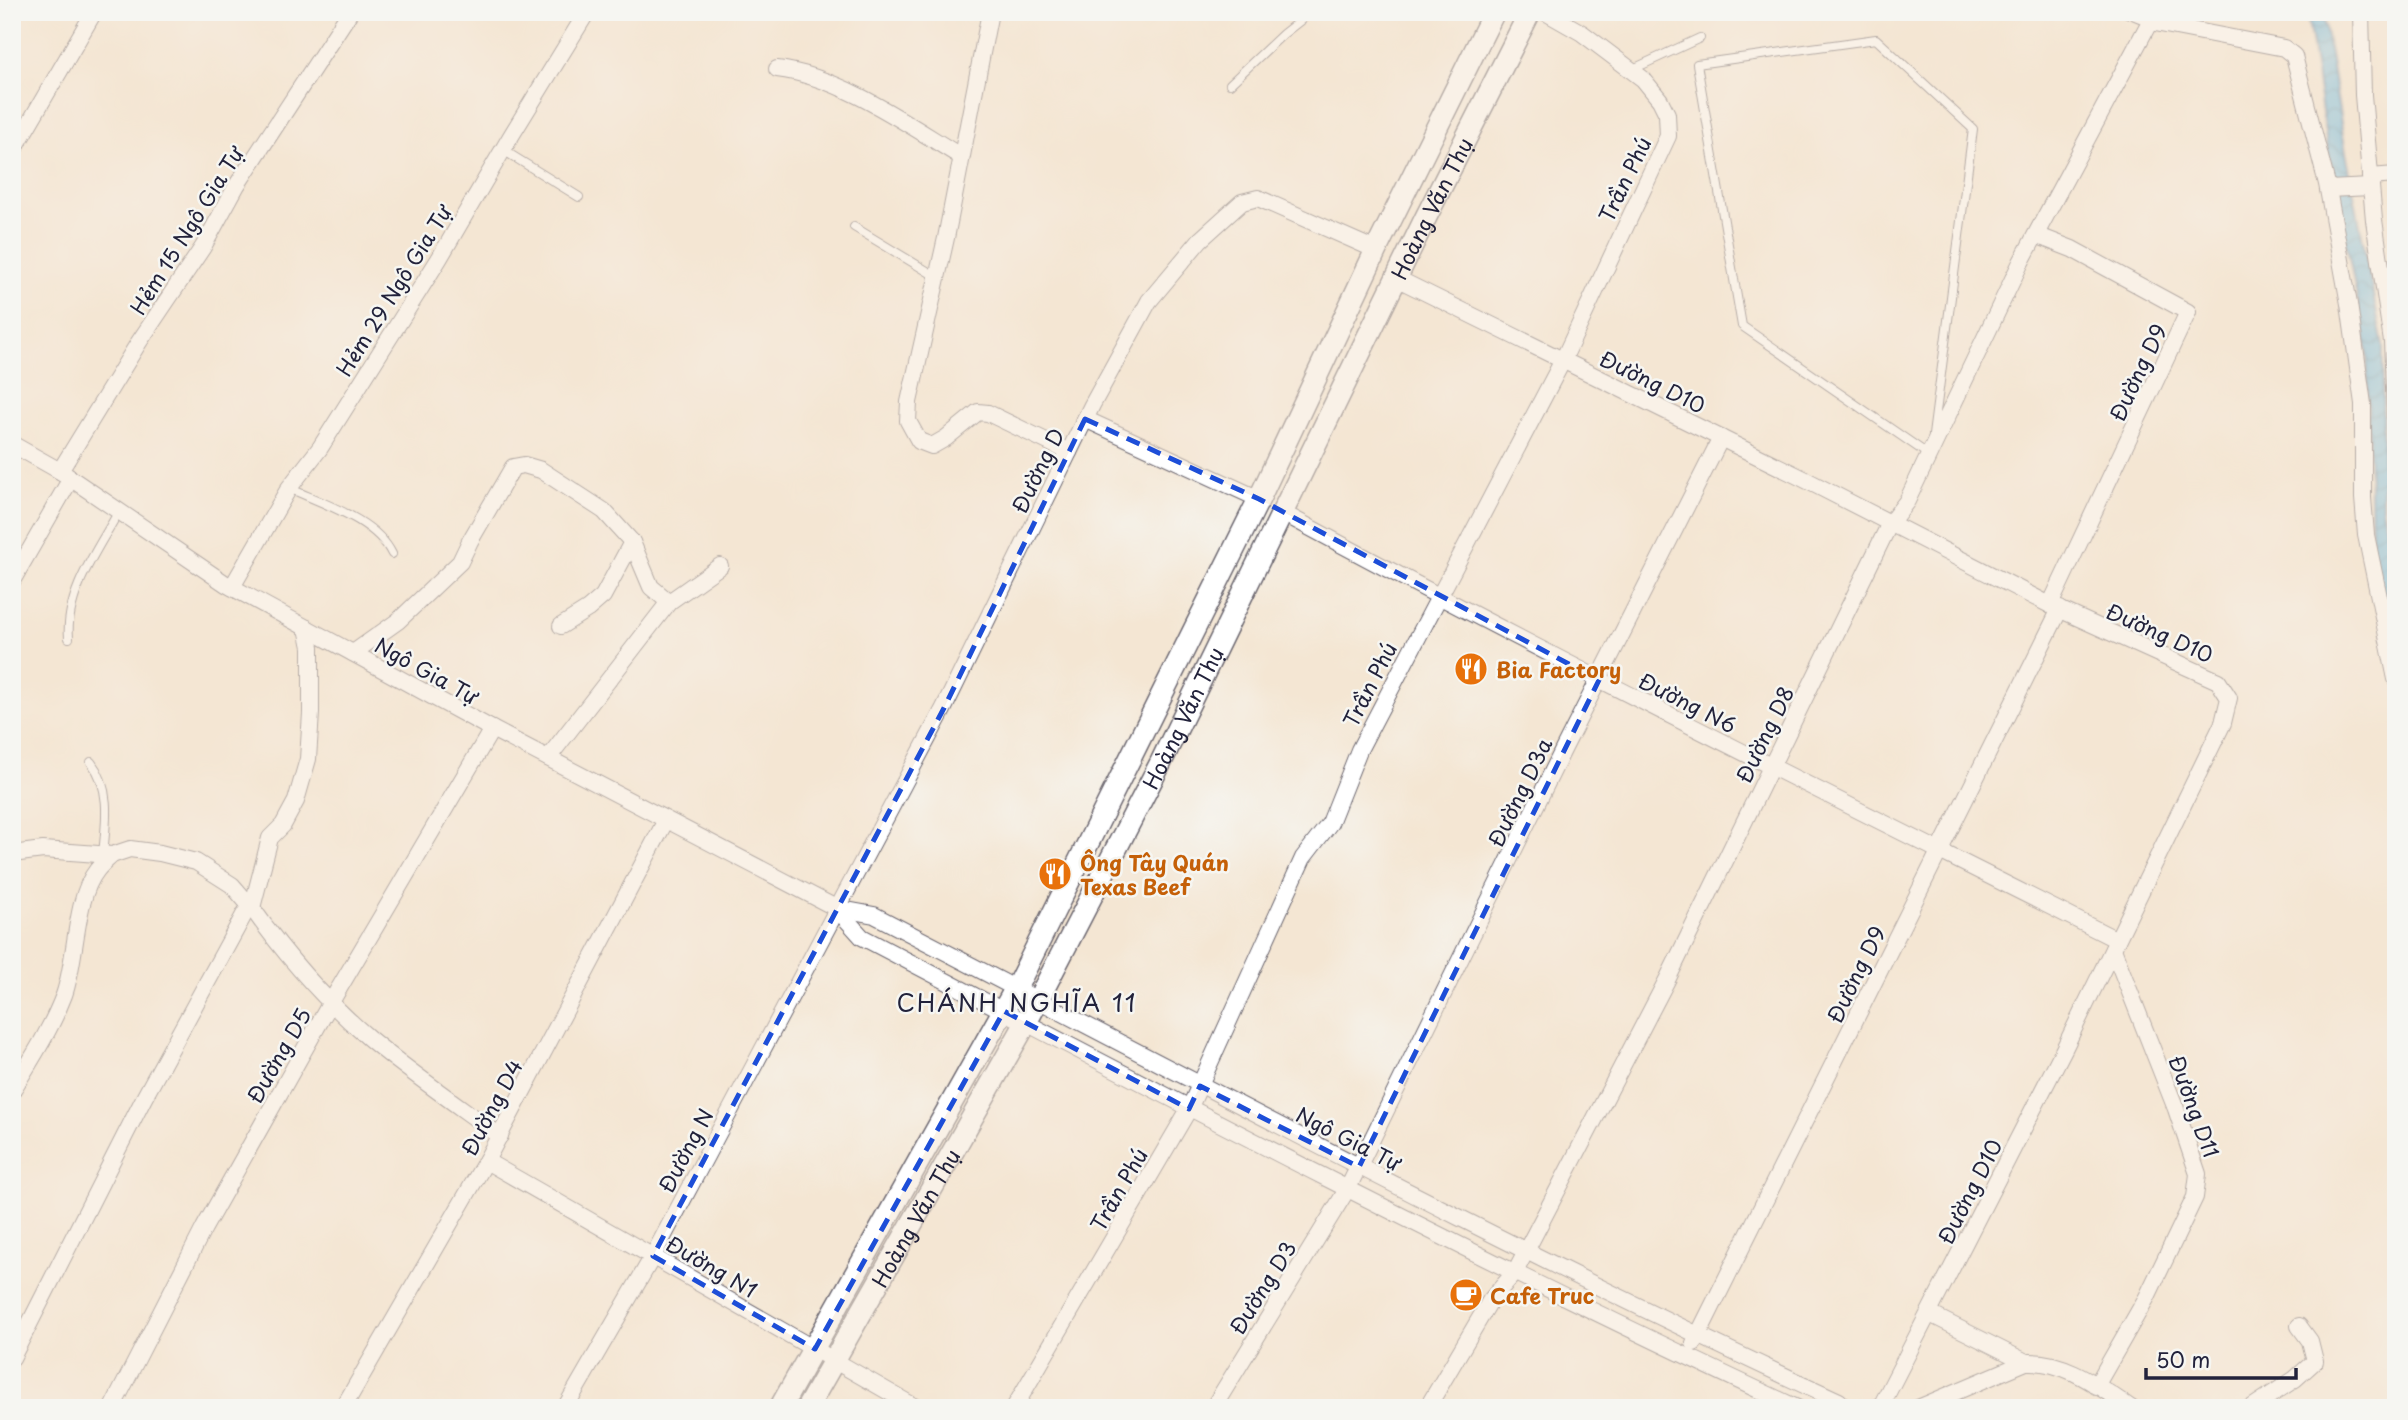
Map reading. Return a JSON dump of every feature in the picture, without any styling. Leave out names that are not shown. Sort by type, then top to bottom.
[{"type":"street","points":[[12,153],[93,12]]},
{"type":"street","name":"Hẻm 15 Ngô Gia Tự","points":[[12,581],[65,475],[139,342],[203,247],[237,185],[349,12]]},
{"type":"street","name":"Hẻm 29 Ngô Gia Tự","points":[[232,587],[289,488],[320,448],[439,258],[587,12]]},
{"type":"street","points":[[990,12],[909,402],[908,421],[919,441],[932,446],[978,412],[988,413],[1069,452]]},
{"type":"street","name":"Hoàng Văn Thụ","points":[[780,1408],[1016,988],[1259,499],[1329,355],[1376,250],[1494,12]]},
{"type":"street","name":"Hoàng Văn Thụ","points":[[807,1408],[1026,1023],[1161,761],[1353,365],[1530,12]]},
{"type":"street","name":"Trần Phú","points":[[1014,1408],[1189,1109],[1303,858],[1330,823],[1359,750],[1563,360],[1668,136],[1668,123],[1663,107],[1652,89],[1633,69],[1582,33],[1545,12]]},
{"type":"street","points":[[2361,12],[2363,95],[2374,220],[2392,342],[2396,434]]},
{"type":"street","points":[[2152,17],[2284,48],[2294,56],[2328,190],[2349,304],[2363,404],[2363,498],[2366,536],[2388,594],[2396,679]]},
{"type":"street","name":"Đường D8","points":[[1515,1272],[1668,978],[1890,523],[1907,501],[2036,234],[2152,17]]},
{"type":"street","points":[[777,69],[848,90],[960,156]]},
{"type":"street","points":[[2328,190],[2396,175]]},
{"type":"street","name":"Đường D","points":[[836,908],[944,708],[1085,419],[1149,301],[1200,240],[1242,202],[1258,198],[1376,250]]},
{"type":"street","points":[[1400,204],[1426,217]]},
{"type":"street","name":"Đường D9","points":[[1687,1357],[1940,851],[2055,607],[2188,312],[2072,249],[2036,234]]},
{"type":"street","name":"Đường D10","points":[[1396,278],[2055,607],[2218,681],[2229,698],[2223,723],[2115,944],[1930,1314],[1880,1408]]},
{"type":"street","points":[[1329,355],[1353,365]]},
{"type":"street","points":[[1085,419],[1259,499],[1281,512]]},
{"type":"street","name":"Đường D3a","points":[[1348,1188],[1721,438]]},
{"type":"street","name":"Ngô Gia Tự","points":[[12,444],[65,475],[232,587],[492,729],[836,908],[874,915],[1359,1167],[1698,1337],[1839,1401],[1843,1408]]},
{"type":"street","points":[[353,653],[398,621],[460,562],[513,467],[524,465],[541,470],[604,511],[632,542],[651,587],[669,602]]},
{"type":"street","name":"Đường N6","points":[[1281,512],[1438,597],[1770,768],[1940,851],[2115,944]]},
{"type":"street","points":[[561,626],[603,596],[632,542]]},
{"type":"street","points":[[548,758],[669,602],[720,566]]},
{"type":"street","points":[[12,1358],[144,1098],[245,913],[252,908],[270,838],[283,825],[296,801],[308,758],[311,713],[311,646],[307,628]]},
{"type":"street","points":[[1189,640],[1215,650]]},
{"type":"street","name":"Đường D5","points":[[112,1408],[204,1228],[331,1002],[492,729]]},
{"type":"street","points":[[1135,750],[1161,761]]},
{"type":"street","name":"Đường D4","points":[[344,1408],[500,1136],[666,820]]},
{"type":"street","points":[[12,854],[43,850],[108,854],[130,849],[197,862],[232,884],[301,971],[368,1037],[403,1066],[500,1136]]},
{"type":"street","points":[[12,1091],[45,1035],[64,995],[72,968],[83,902],[95,872],[108,854]]},
{"type":"street","points":[[1080,860],[1103,872]]},
{"type":"street","name":"Ngô Gia Tự","points":[[836,908],[862,937],[1189,1109],[1687,1357],[1797,1408]]},
{"type":"street","name":"Đường N","points":[[565,1408],[653,1256],[836,908]]},
{"type":"street","name":"Đường D11","points":[[2096,1386],[2147,1297],[2195,1197],[2197,1174],[2115,944]]},
{"type":"street","points":[[932,1139],[955,1151]]},
{"type":"street","name":"Đường N1","points":[[486,1161],[917,1408]]},
{"type":"street","name":"Đường D3","points":[[1213,1408],[1348,1188]]},
{"type":"street","points":[[881,1230],[903,1241]]},
{"type":"street","points":[[1427,1408],[1490,1301],[1515,1272]]},
{"type":"street","points":[[1930,1314],[2026,1362]]},
{"type":"street","points":[[2251,1408],[2295,1379],[2315,1361],[2310,1341],[2299,1326]]},
{"type":"street","points":[[1918,1408],[2026,1362],[2046,1361],[2067,1369],[2131,1408]]},
{"type":"lane","points":[[1230,84],[1283,34],[1311,12]]},
{"type":"lane","points":[[2125,12],[2152,17]]},
{"type":"lane","points":[[1633,69],[1700,38]]},
{"type":"lane","points":[[1877,39],[1973,129],[1930,453],[1742,326],[1697,64],[1877,39]]},
{"type":"lane","points":[[503,150],[579,197]]},
{"type":"lane","points":[[854,227],[937,277]]},
{"type":"lane","points":[[289,488],[358,521],[386,542],[392,554]]},
{"type":"lane","points":[[69,638],[68,621],[78,587],[119,511]]},
{"type":"lane","points":[[91,762],[100,773],[105,793],[108,854]]},
{"type":"highlighted area","points":[[1085,419],[1259,499],[1599,680],[1359,1167],[1200,1086],[1189,1109],[1004,1011],[815,1349],[653,1256],[944,708]]},
{"type":"water","points":[[2307,12],[2323,12],[2344,142],[2383,346],[2382,507],[2396,580],[2396,657],[2371,545],[2367,348],[2327,145]]},
{"type":"place","name":"Bia Factory","points":[[1471,669]]},
{"type":"place","name":"Ông Tây Quán Texas Beef","points":[[1055,874]]},
{"type":"place","name":"Cafe Truc","points":[[1466,1295]]},
{"type":"district","name":"CHÁNH NGHĨA 11","points":[[1017,1002]]}]
